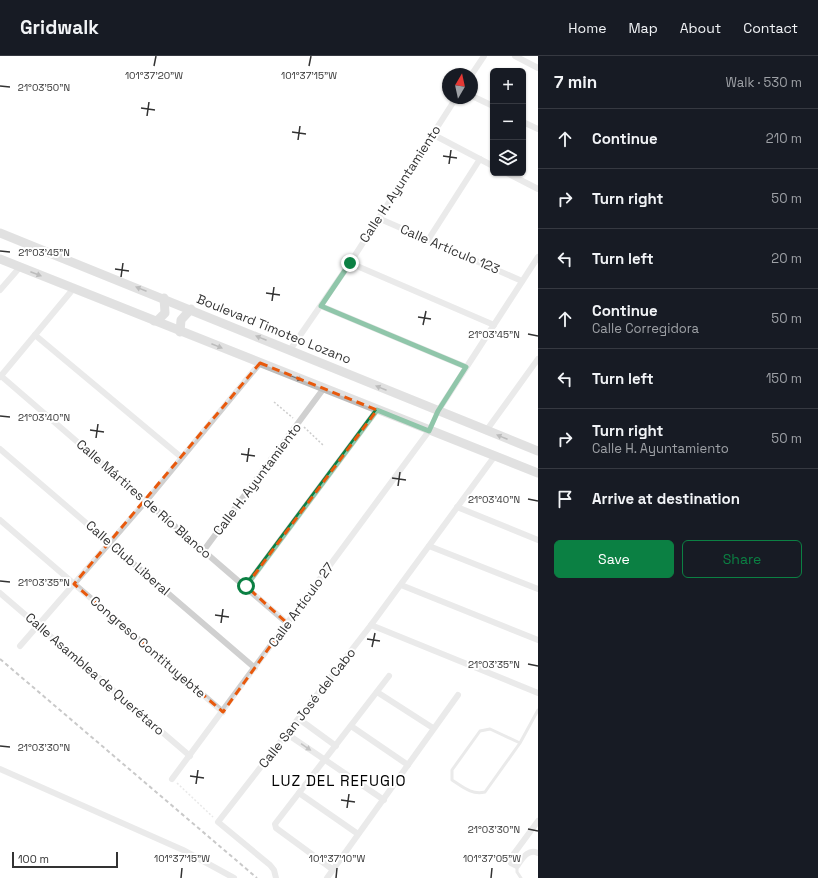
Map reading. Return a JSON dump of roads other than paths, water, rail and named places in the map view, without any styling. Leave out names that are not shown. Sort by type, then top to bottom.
[{"type":"main road","name":"Boulevard Timoteo Lozano","points":[[0,233],[164,298],[438,411],[536,448]]},
{"type":"main road","points":[[0,259],[494,457],[538,473]]},
{"type":"main road","points":[[154,321],[158,320],[164,313],[164,298]]},
{"type":"main road","points":[[180,332],[181,320],[190,309]]},
{"type":"street","points":[[476,68],[484,56]]},
{"type":"street","points":[[515,56],[538,68]]},
{"type":"street","points":[[478,99],[490,105]]},
{"type":"street","name":"Calle H. Ayuntamiento","points":[[290,350],[350,263],[452,104]]},
{"type":"street","points":[[526,123],[538,129]]},
{"type":"street","points":[[432,134],[490,164]]},
{"type":"street","points":[[428,240],[480,159]]},
{"type":"street","points":[[513,176],[538,188]]},
{"type":"street","name":"Calle Artículo 123","points":[[378,218],[522,281]]},
{"type":"street","points":[[438,411],[538,257]]},
{"type":"street","points":[[350,263],[494,325]]},
{"type":"street","points":[[0,290],[20,267]]},
{"type":"street","points":[[0,376],[74,288]]},
{"type":"street","points":[[321,306],[466,367]]},
{"type":"street","points":[[35,335],[181,458]]},
{"type":"street","points":[[486,430],[538,359]]},
{"type":"street","points":[[20,646],[146,501],[260,363]]},
{"type":"street","name":"Calle Mártires de Río Blanco","points":[[0,376],[246,586],[287,623]]},
{"type":"street","name":"Calle H. Ayuntamiento","points":[[204,550],[324,388]]},
{"type":"street","points":[[246,586],[377,410]]},
{"type":"street","name":"Calle Artículo 27","points":[[172,779],[223,712],[429,431]]},
{"type":"street","name":"Calle Club Liberal","points":[[0,448],[255,668]]},
{"type":"street","name":"Calle San José del Cabo","points":[[276,878],[274,870],[270,865],[218,822],[370,626],[494,457]]},
{"type":"street","points":[[457,507],[538,540]]},
{"type":"street","name":"Congreso Contituyebte","points":[[0,520],[223,712]]},
{"type":"street","points":[[429,546],[538,589]]},
{"type":"street","points":[[401,585],[538,640]]},
{"type":"street","name":"Calle Asamblea de Querétaro","points":[[0,592],[190,756]]},
{"type":"street","points":[[370,626],[538,693]]},
{"type":"street","points":[[332,869],[276,828],[275,824],[389,676]]},
{"type":"street","points":[[377,692],[433,728]]},
{"type":"street","points":[[327,878],[332,869],[384,800],[433,728],[458,696]]},
{"type":"street","points":[[299,718],[336,746]]},
{"type":"street","points":[[351,726],[408,765]]},
{"type":"street","points":[[287,734],[384,800]]},
{"type":"street","points":[[0,768],[183,850],[234,878]]},
{"type":"street","points":[[299,793],[358,834]]},
{"type":"street","points":[[538,821],[513,855],[511,863],[516,866],[528,852],[533,851],[538,853]]},
{"type":"lane","points":[[520,743],[490,729],[480,731],[452,770],[452,780],[471,792],[485,792],[520,743],[538,710]]},
{"type":"lane","points":[[516,866],[517,872],[521,878]]},
{"type":"railway","points":[[0,659],[257,878]]},
{"type":"district","name":"LUZ DEL REFUGIO","points":[[339,780]]}]
